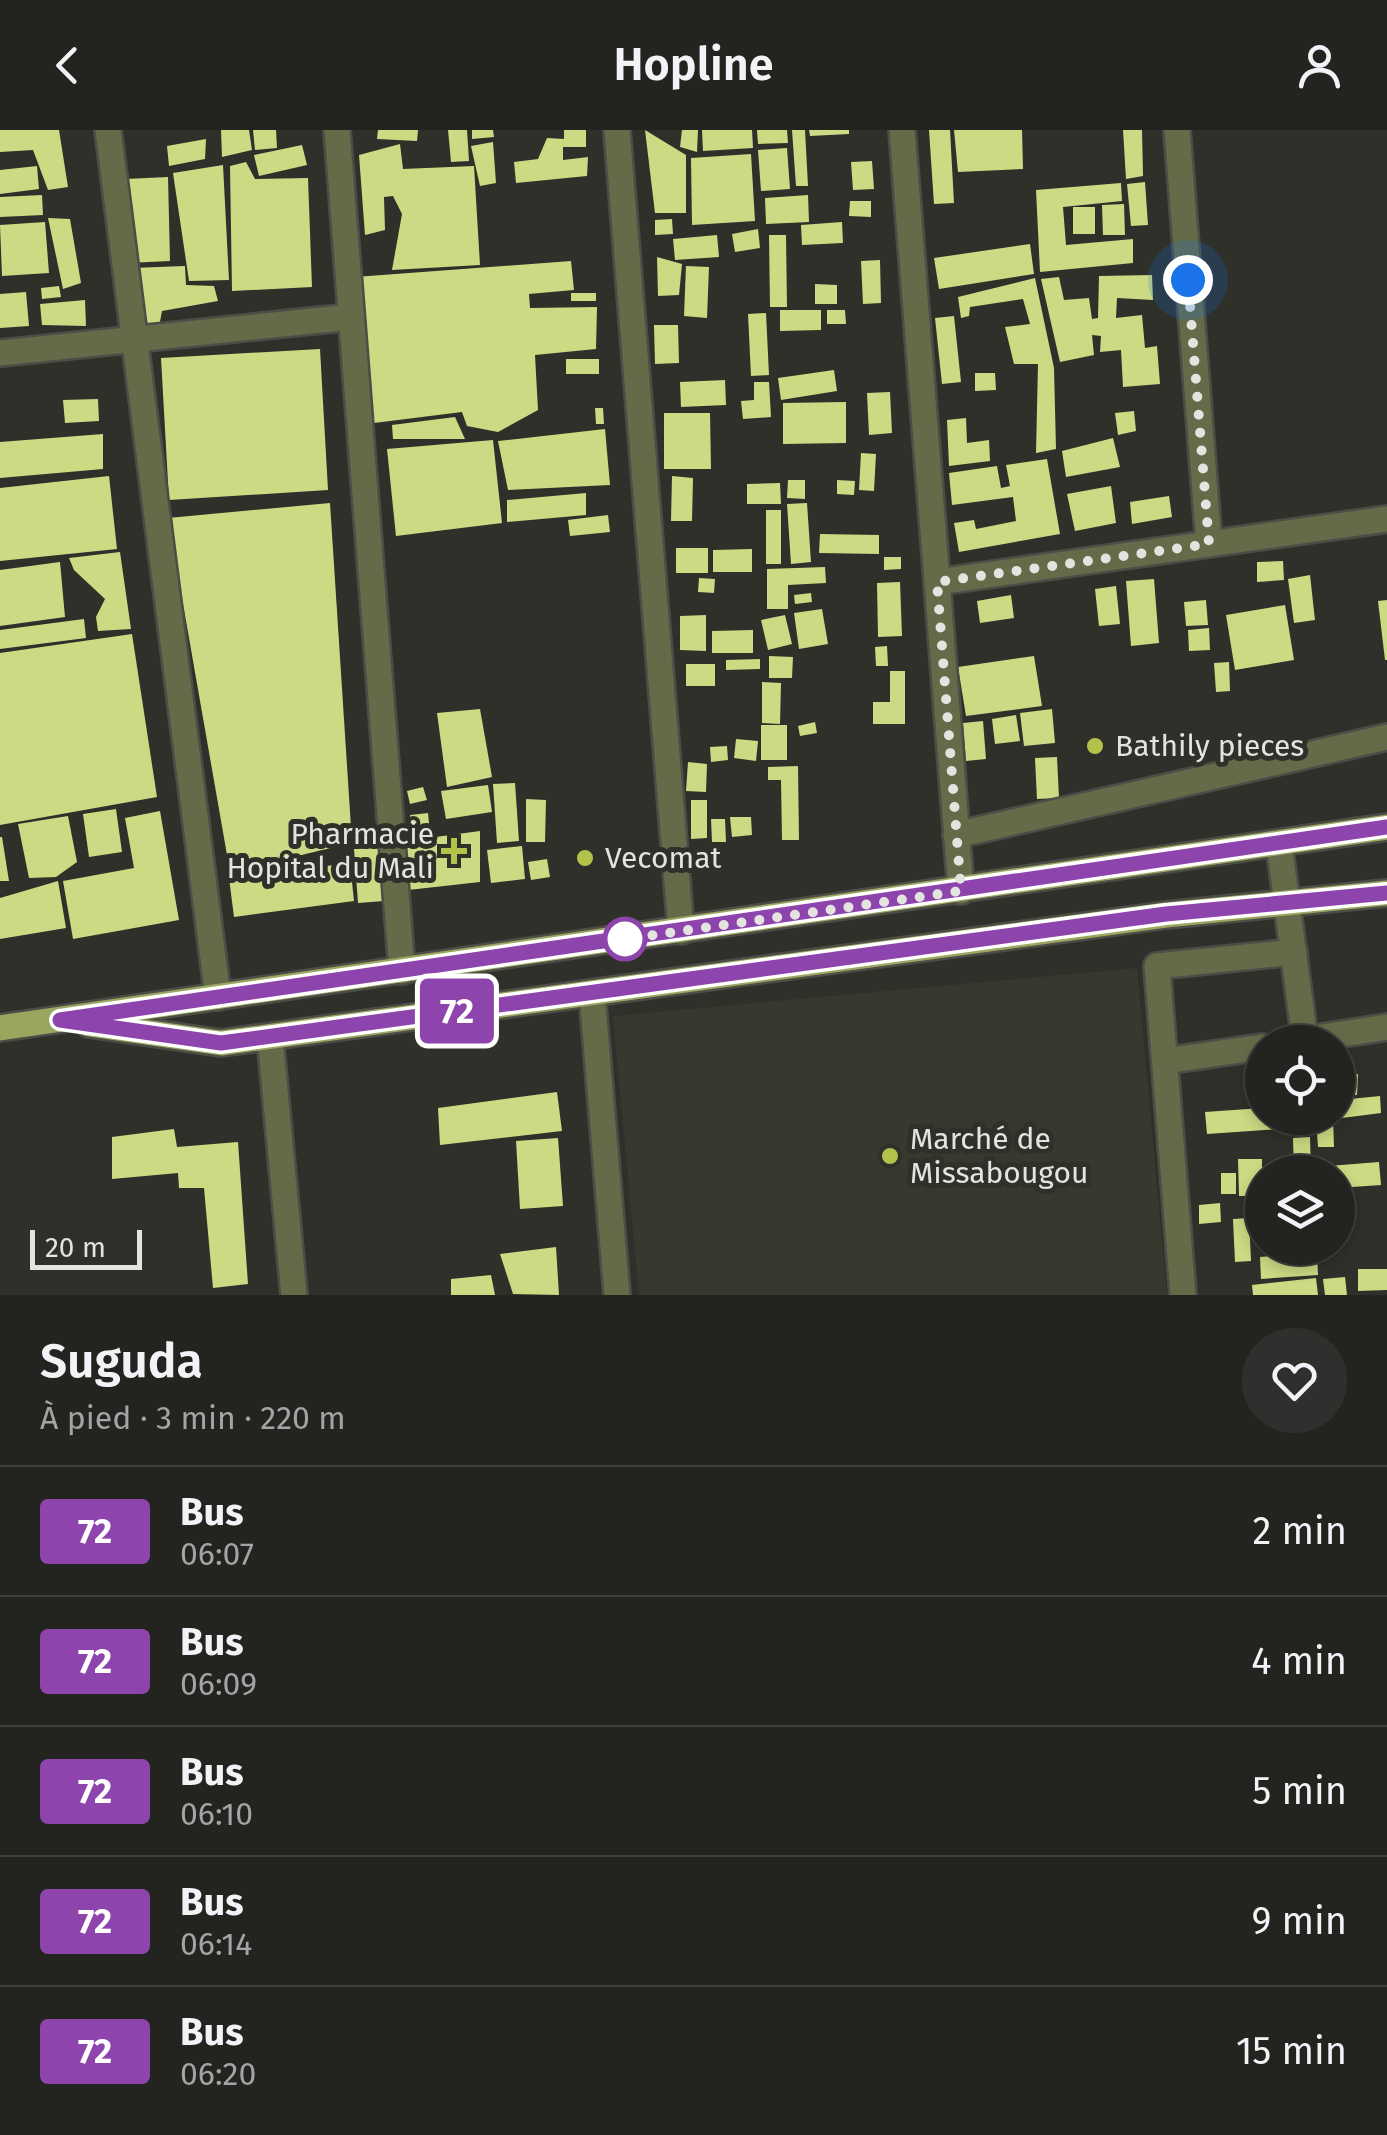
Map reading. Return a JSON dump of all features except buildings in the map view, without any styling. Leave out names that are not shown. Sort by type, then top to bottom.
[{"type":"main road","points":[[0,1028],[1387,827]]},
{"type":"main road","points":[[60,1020],[221,1043],[1166,914],[1387,892]]},
{"type":"street","points":[[108,130],[218,997]]},
{"type":"street","points":[[337,130],[402,972]]},
{"type":"street","points":[[617,130],[681,931]]},
{"type":"street","points":[[902,130],[961,891]]},
{"type":"street","points":[[1177,130],[1209,544]]},
{"type":"street","points":[[0,353],[351,317]]},
{"type":"street","points":[[937,582],[1387,519]]},
{"type":"street","points":[[956,835],[1387,736]]},
{"type":"street","points":[[1278,844],[1294,952],[1297,1025]]},
{"type":"street","points":[[1183,1295],[1157,966],[1294,952]]},
{"type":"street","points":[[592,993],[617,1295]]},
{"type":"street","points":[[1355,1032],[1387,1027]]},
{"type":"street","points":[[270,1037],[294,1295]]},
{"type":"street","points":[[1165,1061],[1245,1049]]},
{"type":"shaded area","name":"Marché de Missabougou","points":[[1137,968],[1167,1295],[639,1295],[613,1016]]},
{"type":"bus line","name":"72","points":[[1387,827],[60,1020],[221,1043],[1166,914],[1387,893]]},
{"type":"place","name":"Bathily pieces","points":[[1095,746]]},
{"type":"place","name":"Pharmacie Hopital du Mali","points":[[454,851]]},
{"type":"place","name":"Vecomat","points":[[585,858]]},
{"type":"place","name":"Marché de Missabougou","points":[[890,1156]]},
{"type":"route","points":[[625,939],[612,941],[961,891],[937,582],[1209,544],[1188,280]]}]
